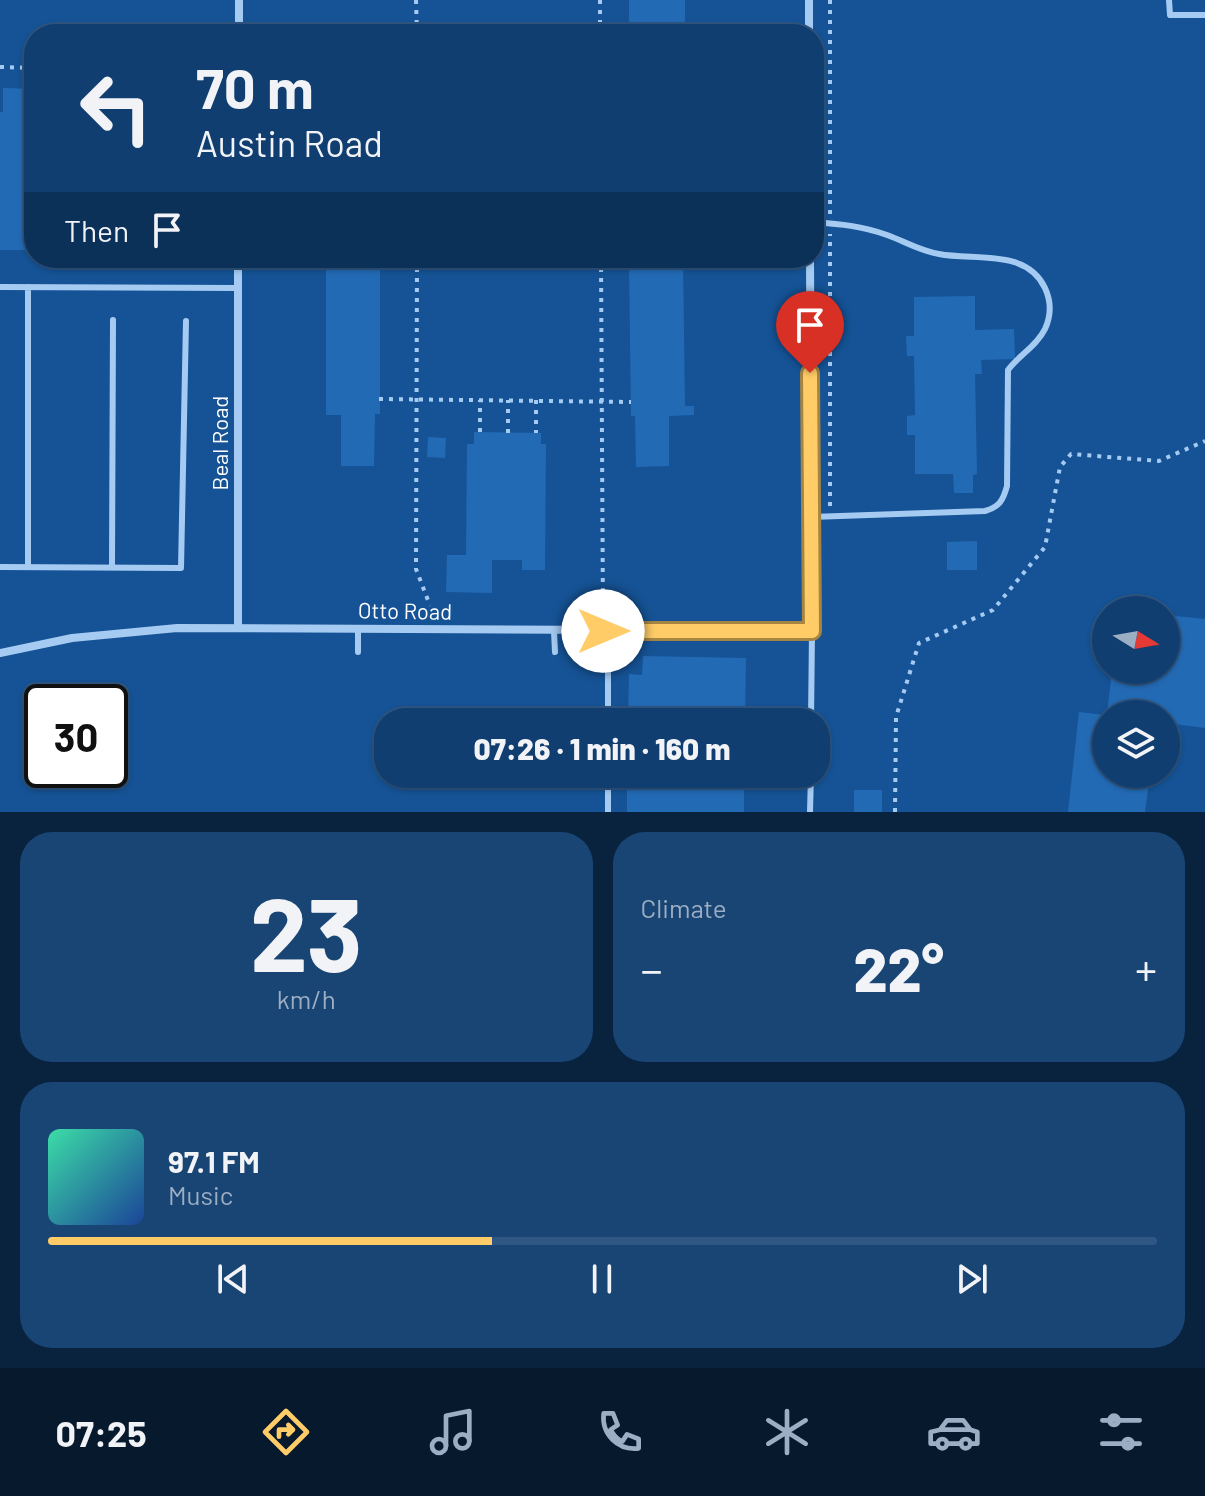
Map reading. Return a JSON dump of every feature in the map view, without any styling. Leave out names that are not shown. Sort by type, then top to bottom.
[{"type":"street","points":[[239,0],[239,24]]},
{"type":"street","points":[[809,0],[809,24]]},
{"type":"street","name":"Beal Road","points":[[238,268],[238,628]]},
{"type":"street","points":[[810,268],[812,631]]},
{"type":"street","name":"Otto Road","points":[[0,653],[72,638],[129,631],[238,628],[812,631]]},
{"type":"lane","points":[[1169,0],[1170,15],[1205,15]]},
{"type":"lane","points":[[811,517],[985,511],[997,507],[1004,499],[1007,486],[1008,370],[1037,343],[1050,312],[1042,281],[1020,263],[936,254],[855,225],[824,223]]},
{"type":"lane","points":[[0,287],[238,288]]},
{"type":"lane","points":[[28,287],[28,567]]},
{"type":"lane","points":[[112,567],[113,320]]},
{"type":"lane","points":[[0,567],[181,568],[186,321]]},
{"type":"lane","points":[[358,629],[358,652]]},
{"type":"lane","points":[[554,631],[555,652]]},
{"type":"lane","points":[[605,631],[608,708]]},
{"type":"lane","points":[[811,708],[812,631]]},
{"type":"lane","points":[[608,788],[608,812]]},
{"type":"lane","points":[[810,812],[811,788]]},
{"type":"path","points":[[416,0],[417,24]]},
{"type":"path","points":[[600,0],[600,24]]},
{"type":"path","points":[[830,0],[830,516]]},
{"type":"path","points":[[0,67],[24,68]]},
{"type":"path","points":[[417,268],[416,569],[440,630]]},
{"type":"path","points":[[601,268],[605,631]]},
{"type":"path","points":[[379,399],[631,402]]},
{"type":"path","points":[[480,400],[480,432]]},
{"type":"path","points":[[508,400],[508,433]]},
{"type":"path","points":[[536,400],[536,433]]},
{"type":"path","points":[[895,812],[896,717],[919,643],[993,610],[1045,547],[1060,467],[1071,454],[1159,461],[1205,441]]},
{"type":"building","points":[[629,0],[685,0],[685,24],[629,24]]},
{"type":"building","points":[[3,88],[24,89],[24,250],[0,250],[0,112],[3,112]]},
{"type":"building","points":[[326,268],[380,268],[380,414],[375,414],[374,466],[341,466],[341,415],[326,415]]},
{"type":"building","points":[[629,268],[683,268],[685,406],[694,406],[694,415],[669,416],[669,466],[636,467],[635,416],[631,416]]},
{"type":"building","points":[[975,296],[975,330],[1014,329],[1015,359],[981,360],[982,374],[975,374],[977,474],[973,475],[973,493],[954,493],[953,474],[915,474],[915,435],[907,435],[907,416],[915,415],[914,356],[907,356],[906,336],[914,336],[914,297]]},
{"type":"building","points":[[474,432],[541,433],[541,444],[546,444],[545,570],[522,570],[522,560],[492,560],[492,593],[446,592],[447,555],[466,555],[467,444],[474,444]]},
{"type":"building","points":[[428,437],[446,438],[445,458],[427,457]]},
{"type":"building","points":[[977,541],[977,570],[947,570],[947,542]]},
{"type":"building","points":[[1180,616],[1205,619],[1205,728],[1180,725],[1180,700],[1109,700],[1110,684],[1180,684]]},
{"type":"building","points":[[643,656],[746,658],[745,708],[628,708],[629,674],[642,675]]},
{"type":"building","points":[[1079,712],[1092,713],[1092,788],[1148,788],[1145,812],[1068,812]]},
{"type":"building","points":[[627,788],[744,788],[744,812],[627,812]]},
{"type":"building","points":[[854,790],[882,790],[882,812],[854,812]]},
{"type":"route","points":[[603,631],[812,631],[810,373]]}]
